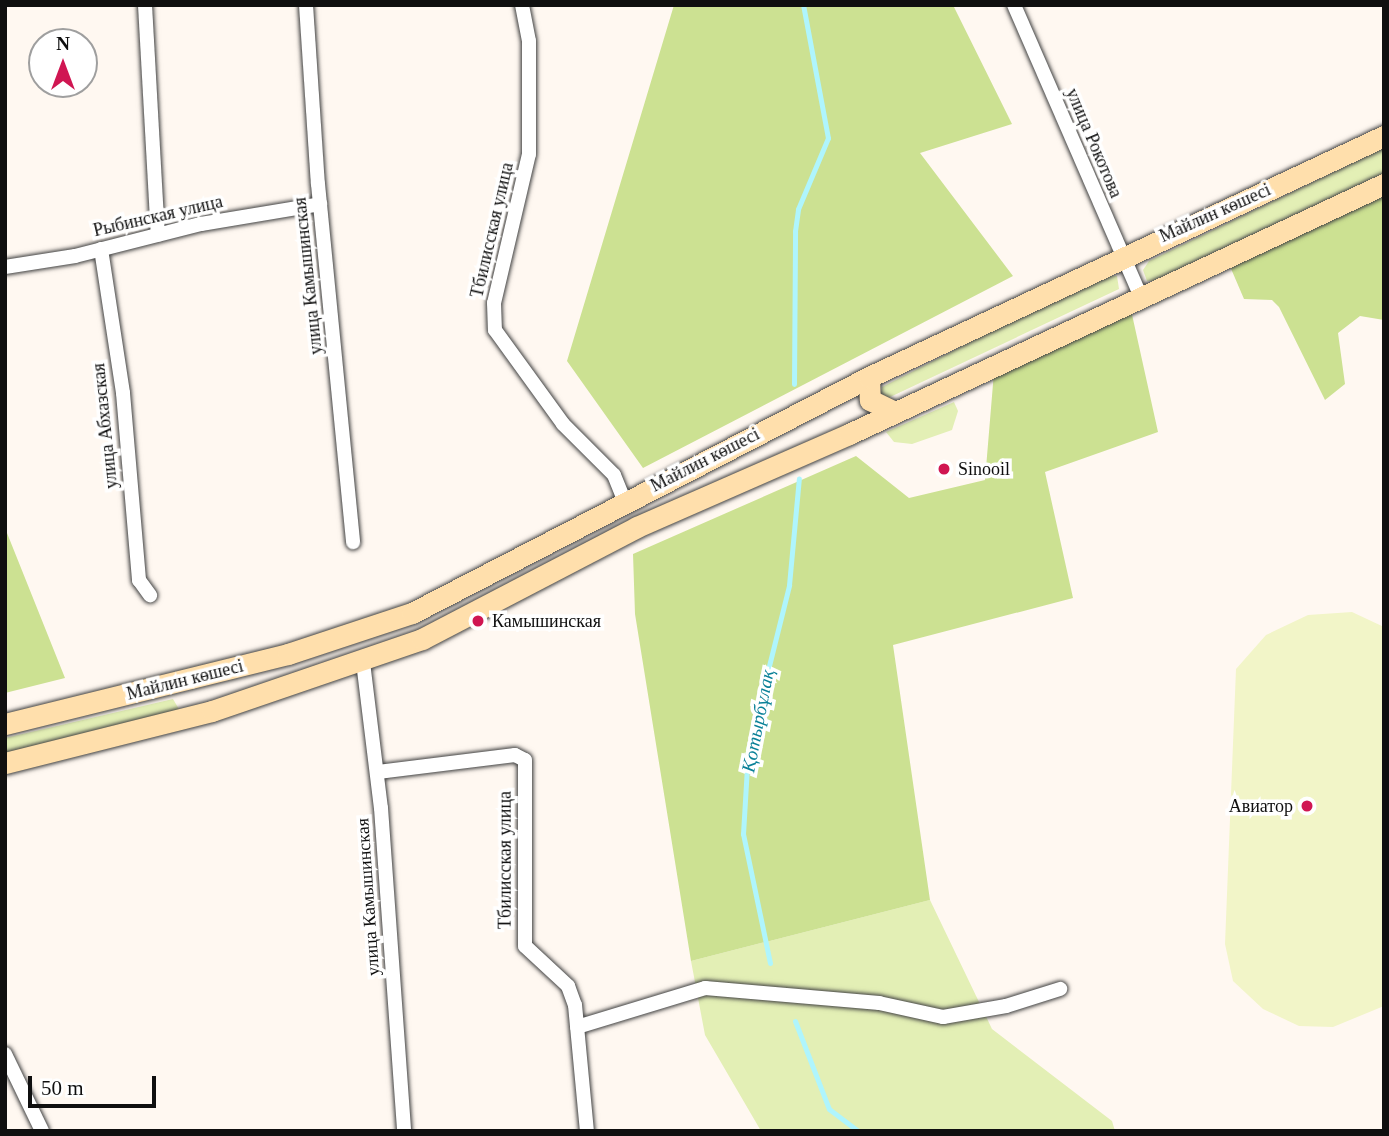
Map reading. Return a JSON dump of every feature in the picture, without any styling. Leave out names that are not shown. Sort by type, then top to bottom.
[{"type":"main road","name":"Майлин көшесі","points":[[5,724],[288,654],[374,627],[496,572],[625,502],[869,377],[1121,256],[1384,136]]},
{"type":"main road","name":"Майлин көшесі","points":[[5,763],[142,731],[363,662],[422,639],[637,527],[895,412],[1140,295],[1384,184]]},
{"type":"main road","points":[[869,377],[870,400],[895,412]]},
{"type":"street","points":[[145,5],[158,234]]},
{"type":"street","name":"улица Камышинская","points":[[306,5],[320,204],[353,542]]},
{"type":"street","name":"Тбилисская улица","points":[[523,5],[529,41],[529,155],[494,303],[495,331],[563,424],[614,475],[625,502]]},
{"type":"street","name":"улица Рокотова","points":[[1014,5],[1140,295]]},
{"type":"street","name":"Рыбинская улица","points":[[5,267],[100,249],[158,234],[320,204]]},
{"type":"street","name":"улица Абхазская","points":[[100,249],[123,393],[139,580],[150,595]]},
{"type":"street","name":"улица Камышинская","points":[[363,662],[378,772],[404,1131]]},
{"type":"street","name":"Тбилисская улица","points":[[378,772],[515,755],[525,760],[525,946],[568,986],[577,1027],[587,1131]]},
{"type":"street","points":[[577,1027],[705,988],[879,1003],[943,1017],[1006,1006],[1060,989]]},
{"type":"street","points":[[5,1054],[42,1131]]},
{"type":"green space","points":[[674,5],[953,5],[1012,124],[920,153],[1013,276],[643,468],[567,361]]},
{"type":"green space","points":[[1384,148],[1384,180],[1161,281],[1147,281],[1143,270],[1149,261]]},
{"type":"green space","points":[[1384,196],[1384,320],[1360,316],[1338,333],[1345,384],[1325,400],[1279,307],[1272,300],[1244,299],[1229,264]]},
{"type":"green space","points":[[1103,275],[1117,276],[1119,289],[888,398],[881,393],[882,387]]},
{"type":"green space","points":[[1131,310],[1158,432],[1045,472],[1073,598],[893,645],[930,900],[691,961],[635,614],[633,554],[856,456],[909,498],[985,480],[994,372]]},
{"type":"green space","points":[[954,402],[958,411],[952,430],[912,444],[894,442],[886,432]]},
{"type":"green space","points":[[5,528],[65,678],[5,693]]},
{"type":"green space","name":"Авиатор","points":[[1352,612],[1384,627],[1384,1006],[1333,1027],[1299,1026],[1263,1009],[1233,981],[1225,944],[1236,669],[1266,635],[1308,615]]},
{"type":"green space","points":[[173,699],[180,711],[5,755],[5,738]]},
{"type":"green space","points":[[930,900],[992,1029],[1112,1121],[1115,1131],[761,1131],[705,1035],[691,961]]},
{"type":"waterway","name":"Қотырбұлақ","points":[[794,384],[795,231],[798,209],[828,138],[803,5]]},
{"type":"waterway","name":"Қотырбұлақ","points":[[770,963],[743,834],[748,750],[789,585],[799,478]]},
{"type":"waterway","name":"Қотырбұлақ","points":[[795,1021],[829,1109],[858,1131]]},
{"type":"place","name":"Sinooil","points":[[944,469]]},
{"type":"place","name":"Камышинская","points":[[478,621]]},
{"type":"place","name":"Авиатор","points":[[1307,806]]}]
